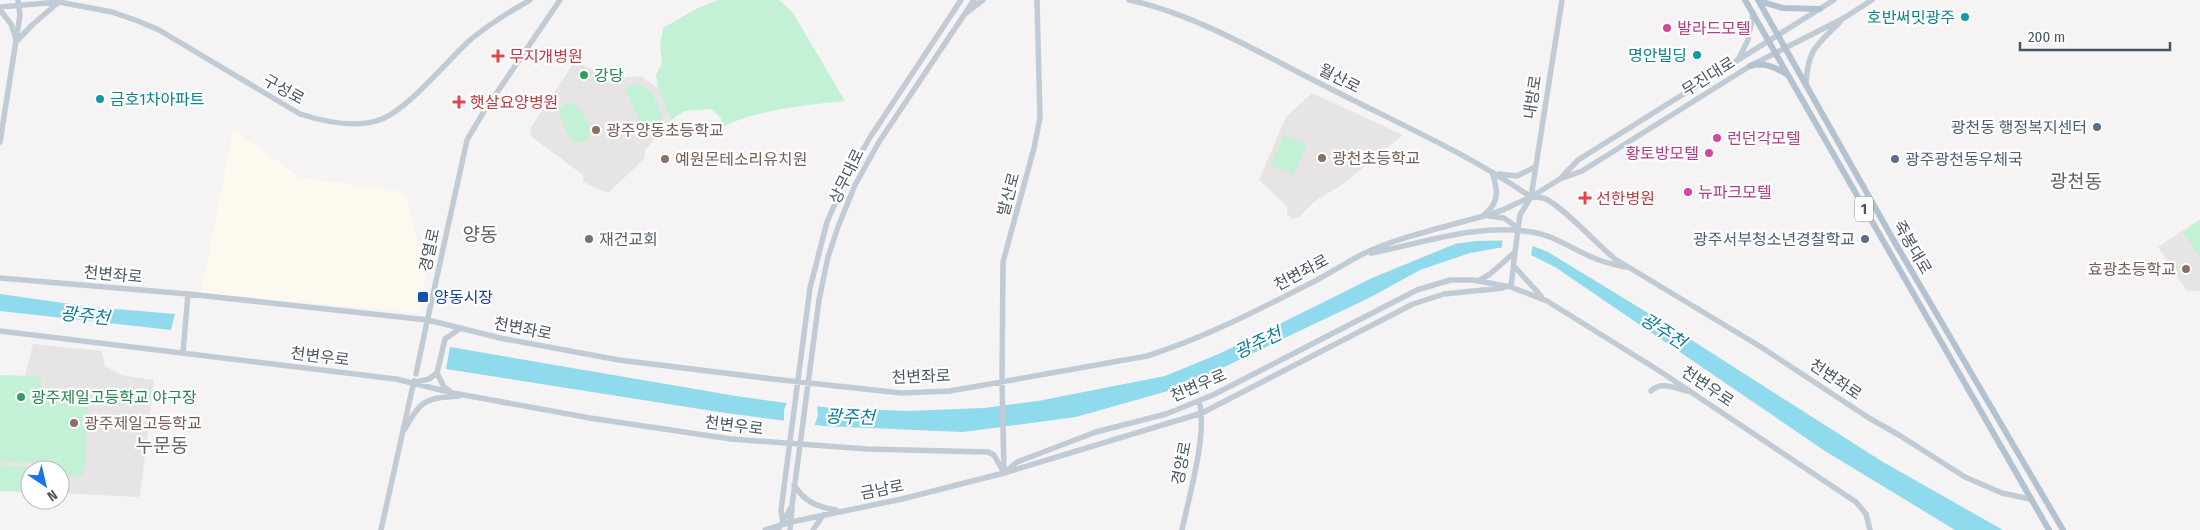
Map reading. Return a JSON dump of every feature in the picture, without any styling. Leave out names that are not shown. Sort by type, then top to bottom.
[{"type":"main road","name":"죽봉대로","points":[[1745,0],[2032,501]]},
{"type":"main road","name":"죽봉대로","points":[[1759,1],[1806,88],[2063,530]]},
{"type":"main road","points":[[1759,1],[1783,8],[1820,9]]},
{"type":"main road","points":[[1750,66],[1759,63],[1788,75]]},
{"type":"main road","name":"1","points":[[2032,501],[2049,530]]},
{"type":"street","points":[[3,0],[0,7],[12,24],[17,42]]},
{"type":"street","name":"구성로","points":[[0,7],[19,3],[56,1],[112,12],[159,30],[300,114],[325,121],[352,123],[381,119],[394,112],[470,40],[498,19],[530,0]]},
{"type":"street","name":"경열로","points":[[381,530],[467,140],[483,113],[560,0]]},
{"type":"street","name":"상무대로","points":[[789,444],[810,288],[820,247],[831,214],[841,190],[869,139],[961,0]]},
{"type":"street","name":"상무대로","points":[[800,445],[819,300],[828,257],[855,185],[879,142],[974,0]]},
{"type":"street","points":[[961,17],[983,0]]},
{"type":"street","name":"발산로","points":[[1004,473],[1002,394],[1003,262],[1034,148],[1040,118],[1037,0]]},
{"type":"street","name":"월산로","points":[[1129,0],[1162,9],[1202,25],[1492,172],[1530,197]]},
{"type":"street","name":"내방로","points":[[1530,197],[1562,0]]},
{"type":"street","name":"무진대로","points":[[1560,179],[1578,160],[1834,0]]},
{"type":"street","name":"무진대로","points":[[1518,228],[1520,215],[1530,197],[1560,179],[1582,171],[1750,66],[1844,18],[1872,0]]},
{"type":"street","points":[[17,42],[56,1]]},
{"type":"street","points":[[0,142],[17,42],[19,3]]},
{"type":"street","points":[[1738,59],[1748,40],[1753,13]]},
{"type":"street","points":[[1806,88],[1808,63],[1812,50],[1844,18]]},
{"type":"street","points":[[1482,216],[1496,199],[1497,193],[1492,172],[1517,176],[1536,167]]},
{"type":"street","name":"천변좌로","points":[[0,278],[188,294],[428,320],[500,338],[619,360],[807,386],[919,394],[1147,356],[1173,348],[1291,293],[1361,255],[1405,237],[1504,210],[1530,197],[1545,198],[1555,203],[1599,246],[1761,347],[1869,418],[1966,477],[1992,490],[2032,501]]},
{"type":"street","points":[[1482,216],[1498,216],[1518,228],[1511,287]]},
{"type":"street","name":"천변좌로","points":[[1361,255],[1442,236],[1501,230],[1532,232],[1545,235],[1599,260],[1632,268]]},
{"type":"street","points":[[1478,280],[1515,252]]},
{"type":"street","points":[[1514,266],[1531,288],[1547,301]]},
{"type":"street","name":"천변우로","points":[[1004,473],[1017,462],[1078,439],[1166,414],[1199,401],[1417,290],[1450,280],[1478,280],[1511,287],[1547,301],[1692,393],[1856,502],[1866,514],[1870,530]]},
{"type":"street","name":"천변우로","points":[[1004,473],[1202,413],[1413,304],[1444,294],[1511,287]]},
{"type":"street","points":[[183,352],[188,294]]},
{"type":"street","points":[[414,382],[429,380],[437,373],[446,339],[461,328]]},
{"type":"street","name":"천변우로","points":[[0,332],[183,352],[414,382],[452,393],[634,426],[731,440],[800,445],[988,452],[994,455],[1004,473]]},
{"type":"street","points":[[437,373],[444,387],[452,393]]},
{"type":"street","points":[[1651,391],[1657,386],[1663,386],[1692,393]]},
{"type":"street","points":[[402,435],[421,404],[442,397],[470,396]]},
{"type":"street","name":"경양로","points":[[1182,530],[1200,439],[1202,413],[1199,401]]},
{"type":"street","points":[[783,524],[781,510],[789,444]]},
{"type":"street","points":[[790,530],[800,445]]},
{"type":"street","name":"금남로","points":[[765,530],[791,522],[910,497],[1004,473]]},
{"type":"street","points":[[794,485],[804,498],[815,506],[841,511]]},
{"type":"street","points":[[777,530],[783,524],[792,506]]},
{"type":"street","points":[[813,530],[823,515]]},
{"type":"shaded area","name":"광주양동초등학교","points":[[575,61],[596,71],[596,84],[640,76],[658,88],[671,120],[645,150],[644,159],[608,193],[583,182],[583,175],[532,137],[530,133],[531,127]]},
{"type":"shaded area","name":"광천초등학교","points":[[1312,93],[1403,135],[1343,184],[1315,201],[1300,216],[1293,219],[1287,214],[1287,206],[1259,180],[1286,117]]},
{"type":"shaded area","name":"양동시장","points":[[233,130],[301,178],[395,190],[407,199],[425,272],[419,313],[201,293]]},
{"type":"shaded area","name":"효광초등학교","points":[[2200,219],[2200,291],[2187,291],[2158,247]]},
{"type":"shaded area","name":"광주제일고등학교","points":[[33,344],[102,351],[105,366],[121,375],[154,380],[140,497],[70,494],[70,460],[20,460],[20,467],[0,466],[0,377],[2,375],[25,376]]},
{"type":"green space","points":[[718,0],[779,0],[793,13],[845,101],[799,106],[764,113],[733,122],[721,128],[721,118],[711,109],[684,111],[671,120],[658,88],[656,75],[662,63],[660,46],[663,28],[696,9]]},
{"type":"green space","points":[[633,84],[645,87],[649,91],[663,118],[651,133],[647,123],[641,123],[625,89]]},
{"type":"green space","points":[[568,103],[577,106],[584,114],[591,135],[583,143],[569,137],[564,127],[559,111],[561,107]]},
{"type":"green space","points":[[1284,135],[1307,145],[1293,175],[1271,165]]},
{"type":"green space","points":[[2200,221],[2200,256],[2199,256],[2183,232]]},
{"type":"green space","points":[[2,375],[41,377],[40,389],[89,392],[85,465],[82,465],[85,469],[83,475],[70,476],[70,460],[0,461],[0,377]]},
{"type":"green space","points":[[0,466],[20,467],[20,492],[0,491]]},
{"type":"water","name":"광주천","points":[[1518,240],[1548,252],[1671,327],[1883,462],[2003,530],[1955,530],[1825,451],[1555,267],[1519,249],[1498,248],[1470,253],[1420,270],[1371,297],[1182,387],[1076,417],[963,432],[823,426],[719,412],[446,369],[450,347],[786,403],[832,408],[907,411],[984,408],[1038,401],[1165,376],[1221,353],[1372,278],[1455,244],[1476,241]]},
{"type":"water","points":[[0,294],[92,307],[175,314],[171,330],[0,311]]},
{"type":"pier","points":[[1503,238],[1519,238],[1533,243],[1531,256],[1519,251],[1501,251]]},
{"type":"pier","points":[[788,400],[817,404],[818,415],[814,427],[784,423],[784,410]]},
{"type":"place","name":"호반써밋광주","points":[[1965,17]]},
{"type":"place","name":"발라드모텔","points":[[1667,28]]},
{"type":"place","name":"명안빌딩","points":[[1697,55]]},
{"type":"place","name":"무지개병원","points":[[498,56]]},
{"type":"place","name":"강당","points":[[584,75]]},
{"type":"place","name":"금호1차아파트","points":[[100,99]]},
{"type":"place","name":"햇살요양병원","points":[[459,102]]},
{"type":"place","name":"광천동 행정복지센터","points":[[2097,127]]},
{"type":"place","name":"광주양동초등학교","points":[[596,130]]},
{"type":"place","name":"런던각모텔","points":[[1717,138]]},
{"type":"place","name":"황토방모텔","points":[[1709,153]]},
{"type":"place","name":"광천초등학교","points":[[1322,158]]},
{"type":"place","name":"예원몬테소리유치원","points":[[665,159]]},
{"type":"place","name":"광주광천동우체국","points":[[1895,159]]},
{"type":"place","name":"뉴파크모텔","points":[[1688,192]]},
{"type":"place","name":"선한병원","points":[[1585,198]]},
{"type":"place","name":"재건교회","points":[[589,239]]},
{"type":"place","name":"광주서부청소년경찰학교","points":[[1865,239]]},
{"type":"place","name":"효광초등학교","points":[[2186,269]]},
{"type":"place","name":"양동시장","points":[[423,297]]},
{"type":"place","name":"광주제일고등학교 야구장","points":[[21,397]]},
{"type":"place","name":"광주제일고등학교","points":[[74,423]]},
{"type":"district","name":"광천동","points":[[2076,181]]},
{"type":"district","name":"양동","points":[[480,234]]},
{"type":"district","name":"누문동","points":[[162,445]]}]
